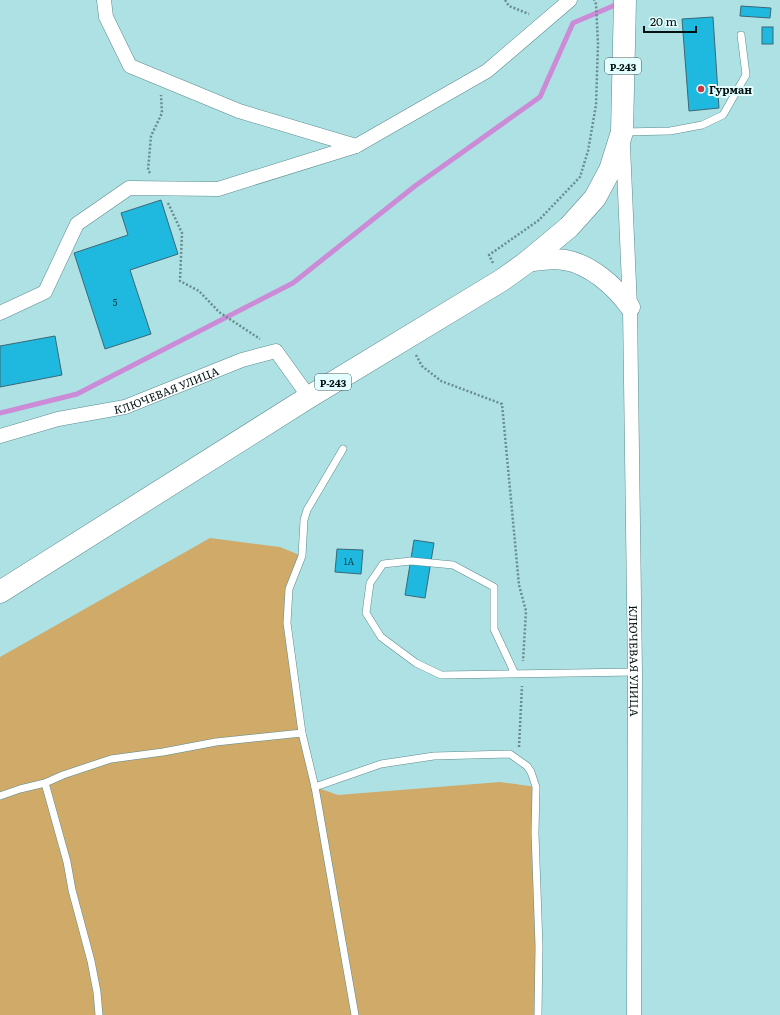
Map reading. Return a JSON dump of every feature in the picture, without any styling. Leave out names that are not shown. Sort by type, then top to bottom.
[{"type":"highway","name":"Р-243","points":[[0,592],[309,397],[502,280],[527,262],[569,227],[595,198],[610,170],[622,132],[625,0]]},
{"type":"main road","points":[[527,262],[565,260],[584,267],[604,279],[620,292],[630,307]]},
{"type":"street","points":[[104,0],[106,17],[130,66],[239,111],[356,146]]},
{"type":"street","points":[[0,313],[45,292],[77,224],[129,188],[218,189],[356,146],[487,71],[570,0]]},
{"type":"street","name":"КЛЮЧЕВАЯ УЛИЦА","points":[[622,132],[630,307],[635,672],[634,1015]]},
{"type":"street","points":[[276,351],[309,397]]},
{"type":"street","name":"КЛЮЧЕВАЯ УЛИЦА","points":[[0,436],[58,419],[125,407],[242,360],[276,351]]},
{"type":"lane","points":[[622,132],[670,132],[702,125],[723,115],[746,74],[741,35]]},
{"type":"lane","points":[[343,449],[307,510],[304,520],[302,556],[289,589],[287,623],[302,733],[315,787],[355,1015]]},
{"type":"lane","points":[[519,674],[494,629],[494,587],[453,565],[410,561],[383,564],[370,582],[366,613],[382,637],[416,662],[441,675],[519,674],[635,672]]},
{"type":"lane","points":[[0,796],[45,783],[63,775],[111,759],[163,752],[216,742],[302,733]]},
{"type":"lane","points":[[315,787],[381,764],[434,756],[510,754],[527,766],[536,786],[535,833],[539,946],[538,1015]]},
{"type":"lane","points":[[45,783],[67,862],[72,890],[91,961],[97,992],[99,1015]]},
{"type":"path","points":[[505,0],[509,6],[546,21]]},
{"type":"path","points":[[502,280],[489,256],[539,220],[580,177],[588,151],[596,105],[598,44],[596,4],[594,0]]},
{"type":"path","points":[[160,79],[162,113],[151,136],[148,170],[162,189],[182,233],[180,281],[198,291],[219,312],[276,351]]},
{"type":"path","points":[[414,352],[422,366],[441,381],[502,404],[519,585],[526,611],[519,674],[519,760]]},
{"type":"shaded area","points":[[210,538],[280,547],[302,556],[287,606],[297,699],[315,787],[338,795],[500,782],[536,787],[538,1015],[0,1015],[0,657]]},
{"type":"building","points":[[741,6],[771,8],[770,18],[740,16]]},
{"type":"building","points":[[713,17],[719,108],[689,111],[682,19]]},
{"type":"building","points":[[762,27],[773,27],[773,44],[762,44]]},
{"type":"building","points":[[161,200],[178,254],[130,270],[151,334],[105,349],[74,253],[128,235],[121,213]]},
{"type":"building","points":[[55,336],[62,375],[0,387],[0,346]]},
{"type":"building","points":[[414,540],[434,543],[425,598],[405,595]]},
{"type":"building","points":[[337,549],[363,550],[361,574],[335,572]]},
{"type":"waterway","points":[[0,413],[77,394],[293,283],[415,186],[540,97],[573,23],[620,3]]},
{"type":"place","name":"Гурман","points":[[701,89]]}]
